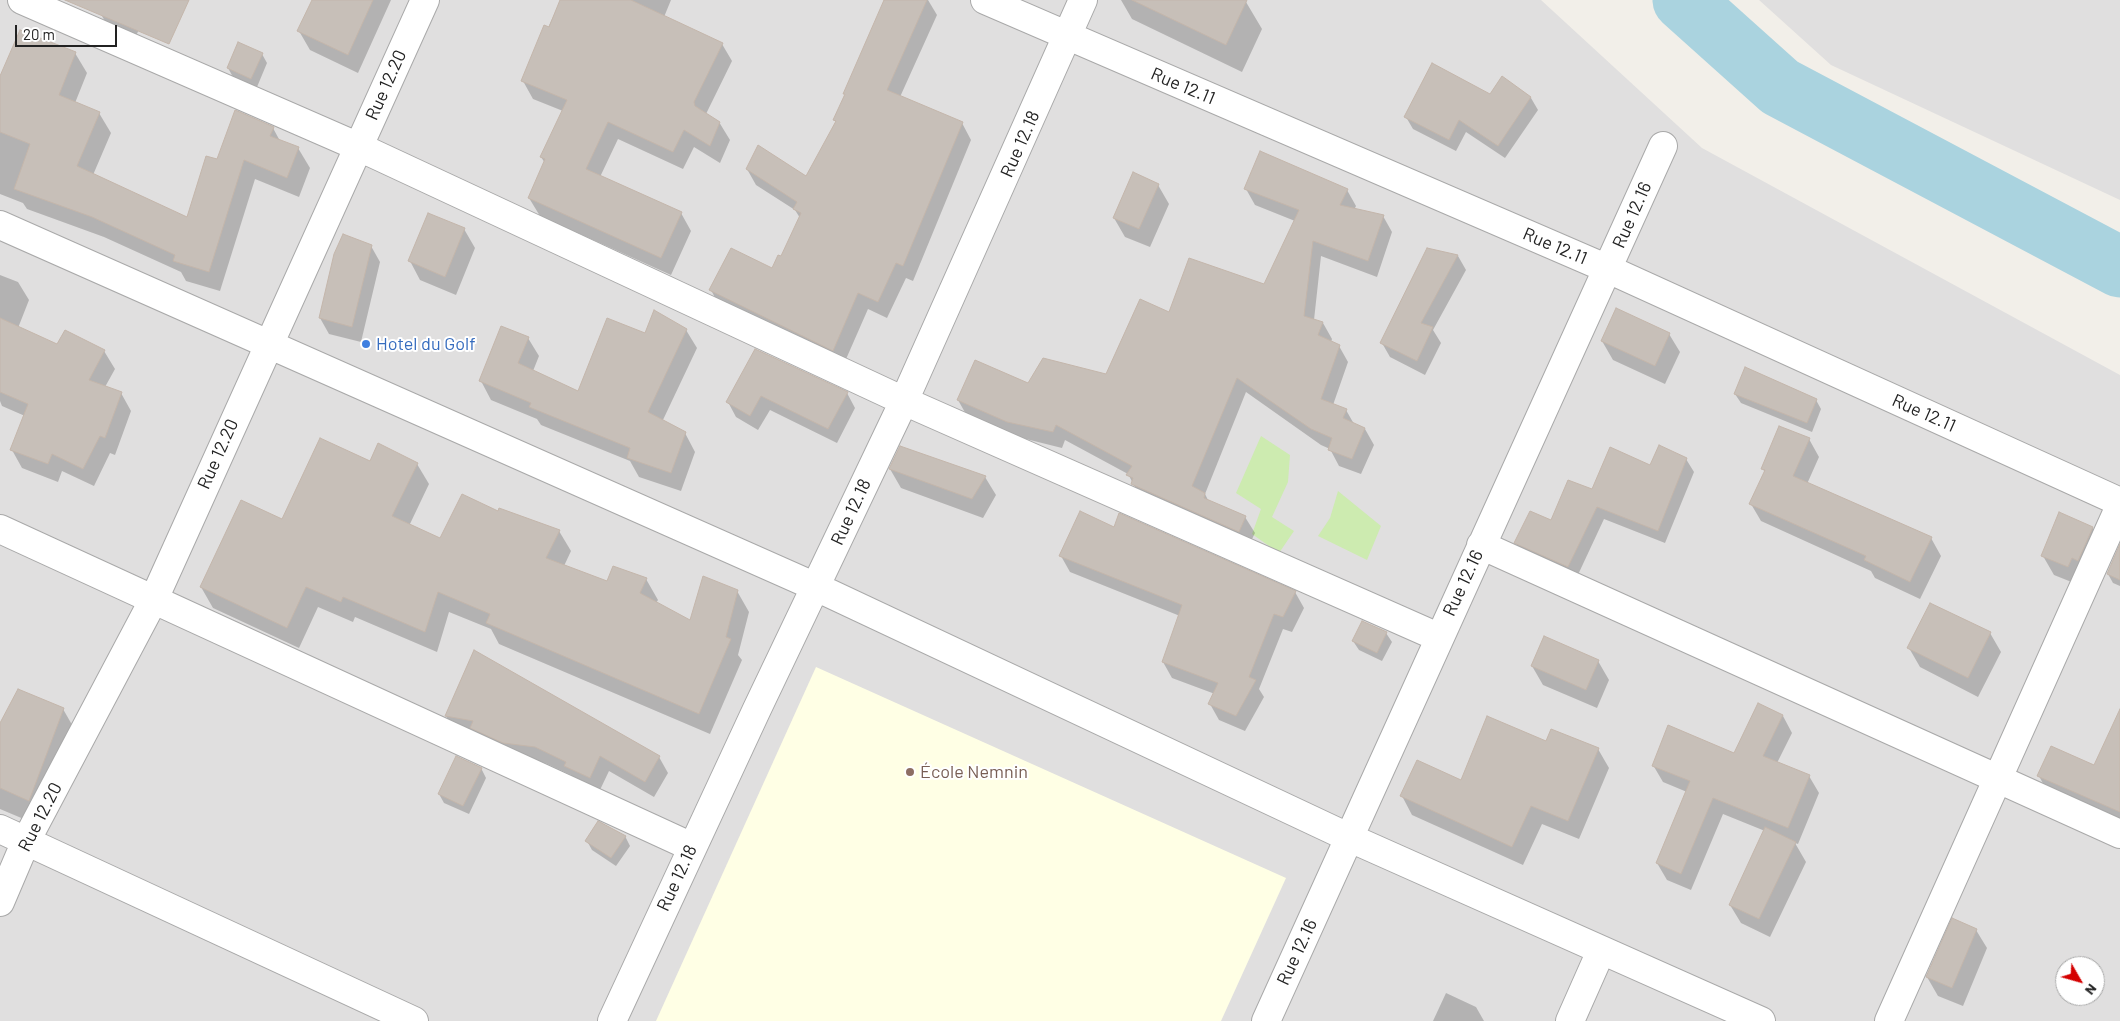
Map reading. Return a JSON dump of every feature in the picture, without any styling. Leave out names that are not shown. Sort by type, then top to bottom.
[{"type":"street","points":[[22,0],[358,147],[904,402],[1438,637]]},
{"type":"street","name":"Rue 12.20","points":[[0,902],[26,841],[154,599],[268,343],[425,0]]},
{"type":"street","name":"Rue 12.11","points":[[985,0],[1608,269],[2120,502]]},
{"type":"street","name":"Rue 12.18","points":[[612,1021],[692,846],[904,402],[1083,0]]},
{"type":"street","name":"Rue 12.16","points":[[1266,1021],[1350,838],[1438,637],[1663,146]]},
{"type":"street","points":[[0,225],[816,587],[1350,838],[1761,1021]]},
{"type":"street","points":[[1889,1021],[2120,506]]},
{"type":"street","points":[[0,529],[692,846]]},
{"type":"street","points":[[1481,545],[2120,834]]},
{"type":"street","points":[[0,829],[414,1021]]},
{"type":"street","points":[[1570,1021],[1601,951]]},
{"type":"shaded area","points":[[0,0],[1541,0],[1702,148],[2120,375],[2120,1021],[0,1021]]},
{"type":"shaded area","points":[[1759,0],[2120,0],[2120,200],[1831,65]]},
{"type":"shaded area","name":"École Nemnin","points":[[816,667],[1286,878],[1221,1021],[656,1021]]},
{"type":"green space","points":[[1261,436],[1290,455],[1288,482],[1272,517],[1294,531],[1279,553],[1252,534],[1261,509],[1236,493]]},
{"type":"green space","points":[[1338,491],[1381,526],[1367,560],[1318,536],[1330,518]]},
{"type":"building","points":[[65,0],[189,0],[169,44]]},
{"type":"building","points":[[312,0],[373,0],[348,55],[297,31]]},
{"type":"building","points":[[560,0],[631,0],[723,43],[694,102],[695,106],[720,122],[710,146],[684,130],[673,152],[608,122],[586,169],[682,212],[661,258],[528,198],[545,159],[540,157],[567,100],[521,81],[544,25],[549,27]]},
{"type":"building","points":[[884,0],[927,0],[887,90],[963,122],[903,266],[896,263],[878,302],[858,293],[833,351],[709,290],[731,248],[772,268],[778,255],[781,256],[801,213],[793,209],[797,202],[746,169],[758,145],[806,176],[836,121],[833,120],[845,94],[843,94]]},
{"type":"building","points":[[1132,0],[1247,0],[1226,45]]},
{"type":"building","points":[[20,30],[76,52],[59,95],[100,112],[77,166],[187,217],[206,156],[217,159],[235,110],[274,127],[270,136],[299,147],[287,178],[244,160],[209,272],[173,261],[175,255],[92,217],[14,189],[30,144],[0,132],[0,76]]},
{"type":"building","points":[[238,42],[263,53],[251,79],[227,68]]},
{"type":"building","points":[[1432,63],[1490,94],[1502,76],[1531,97],[1498,146],[1459,120],[1449,140],[1404,117]]},
{"type":"building","points":[[1260,151],[1348,189],[1340,205],[1384,215],[1368,261],[1313,241],[1304,316],[1323,322],[1318,335],[1340,345],[1321,399],[1347,409],[1343,418],[1365,428],[1352,459],[1328,450],[1332,438],[1311,429],[1237,378],[1192,486],[1205,493],[1204,498],[1246,516],[1239,532],[1131,484],[1133,478],[1126,475],[1132,466],[1056,425],[1053,432],[1007,422],[957,400],[975,360],[1028,383],[1043,358],[1106,374],[1140,299],[1169,312],[1189,258],[1264,284],[1299,210],[1244,189]]},
{"type":"building","points":[[1133,172],[1159,184],[1139,229],[1113,218]]},
{"type":"building","points":[[428,213],[465,228],[445,277],[408,261]]},
{"type":"building","points":[[343,234],[372,245],[352,327],[319,318],[334,254]]},
{"type":"building","points":[[1427,248],[1458,255],[1421,323],[1433,327],[1417,361],[1380,343]]},
{"type":"building","points":[[1616,308],[1670,333],[1655,366],[1601,341]]},
{"type":"building","points":[[654,310],[687,329],[648,412],[686,432],[671,473],[627,458],[630,448],[529,407],[531,403],[479,381],[501,326],[529,337],[518,363],[578,391],[607,318],[645,333]]},
{"type":"building","points":[[0,318],[57,344],[65,330],[105,350],[89,380],[122,392],[105,438],[100,436],[83,469],[52,454],[48,464],[10,450],[28,404],[0,392]]},
{"type":"building","points":[[755,349],[848,392],[828,429],[761,396],[750,416],[726,402]]},
{"type":"building","points":[[1745,367],[1817,399],[1807,423],[1734,394]]},
{"type":"building","points":[[1779,426],[1810,438],[1793,476],[1932,537],[1910,582],[1864,560],[1866,556],[1749,504],[1765,470],[1761,469]]},
{"type":"building","points":[[320,438],[370,461],[378,443],[418,463],[392,516],[440,538],[462,494],[498,511],[499,508],[560,530],[546,558],[607,581],[613,566],[647,578],[640,593],[690,620],[703,576],[738,590],[726,637],[731,639],[699,714],[486,623],[490,614],[438,592],[425,632],[343,597],[341,602],[306,587],[287,628],[200,587],[241,500],[282,519]]},
{"type":"building","points":[[1659,445],[1687,458],[1658,531],[1597,507],[1568,567],[1514,543],[1530,511],[1551,520],[1568,480],[1592,489],[1610,447],[1650,465]]},
{"type":"building","points":[[900,446],[986,476],[972,499],[889,469]]},
{"type":"building","points":[[1080,511],[1114,527],[1119,513],[1296,591],[1283,617],[1274,614],[1249,677],[1256,680],[1236,716],[1208,704],[1218,683],[1162,662],[1182,605],[1059,556]]},
{"type":"building","points":[[2059,512],[2093,527],[2078,561],[2072,558],[2068,567],[2041,556]]},
{"type":"building","points":[[2120,544],[2120,580],[2107,574]]},
{"type":"building","points":[[1930,603],[1991,632],[1968,678],[1907,648]]},
{"type":"building","points":[[1362,621],[1387,632],[1377,653],[1352,641]]},
{"type":"building","points":[[1544,636],[1599,660],[1586,690],[1531,666]]},
{"type":"building","points":[[474,650],[660,756],[645,782],[600,756],[590,778],[564,766],[566,762],[535,747],[503,743],[470,728],[473,721],[445,716]]},
{"type":"building","points":[[18,689],[64,708],[29,801],[0,788],[0,723]]},
{"type":"building","points":[[1758,703],[1783,715],[1763,756],[1810,775],[1788,828],[1713,798],[1681,874],[1656,863],[1690,781],[1652,766],[1668,725],[1734,753]]},
{"type":"building","points":[[2120,709],[2120,812],[2037,776],[2051,746],[2094,765]]},
{"type":"building","points":[[1487,716],[1546,741],[1551,729],[1599,748],[1568,821],[1531,806],[1512,847],[1400,796],[1417,760],[1461,780]]},
{"type":"building","points":[[456,756],[482,768],[463,806],[438,794]]},
{"type":"building","points":[[598,821],[626,836],[611,858],[585,841]]},
{"type":"building","points":[[1765,827],[1796,842],[1759,919],[1729,905]]},
{"type":"building","points":[[1952,918],[1977,929],[1952,988],[1926,977]]},
{"type":"waterway","points":[[1683,0],[1780,87],[2120,267]]},
{"type":"place","name":"Hotel du Golf","points":[[366,344]]},
{"type":"place","name":"École Nemnin","points":[[910,772]]}]
